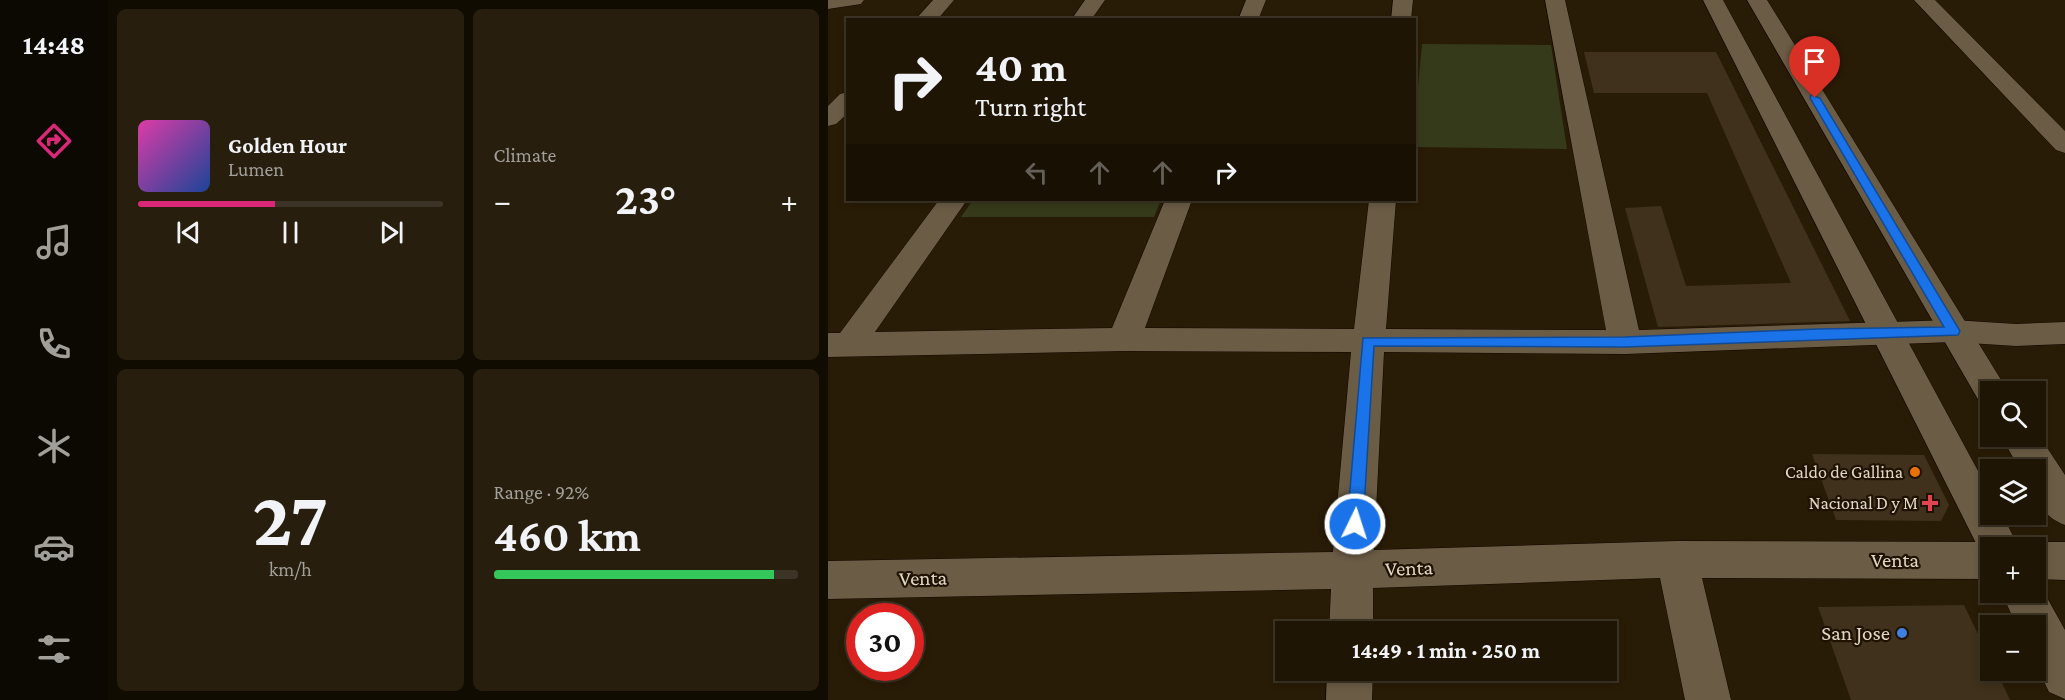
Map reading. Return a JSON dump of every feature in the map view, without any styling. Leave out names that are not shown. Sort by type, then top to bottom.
[{"type":"street","points":[[828,3],[854,0]]},
{"type":"street","points":[[927,18],[944,0]]},
{"type":"street","points":[[1082,18],[1095,0]]},
{"type":"street","points":[[1249,18],[1256,0]]},
{"type":"street","points":[[1401,18],[1403,0]]},
{"type":"street","points":[[1556,0],[1625,342]]},
{"type":"street","points":[[1713,0],[1993,537]]},
{"type":"street","points":[[1757,0],[1984,381]]},
{"type":"street","points":[[1924,0],[2065,145]]},
{"type":"street","points":[[828,119],[846,101]]},
{"type":"street","points":[[839,345],[952,201]]},
{"type":"street","points":[[1124,339],[1178,201]]},
{"type":"street","points":[[1351,621],[1352,570],[1368,341],[1383,201]]},
{"type":"street","points":[[839,345],[1124,339],[1625,342],[1953,331],[2016,334],[2065,333]]},
{"type":"street","points":[[2026,447],[2065,508]]},
{"type":"street","points":[[1677,560],[1708,700]]},
{"type":"street","name":"Venta","points":[[828,580],[1352,570],[1677,560],[1980,561]]},
{"type":"street","points":[[2046,561],[2065,561]]},
{"type":"street","points":[[2028,603],[2065,676]]},
{"type":"street","points":[[1349,700],[1350,681]]},
{"type":"green space","points":[[1422,44],[1551,45],[1567,149],[1416,147],[1416,108]]},
{"type":"green space","points":[[972,201],[1161,201],[1154,217],[961,217]]},
{"type":"building","points":[[1584,52],[1716,52],[1850,321],[1658,327],[1625,208],[1661,206],[1686,286],[1791,283],[1707,93],[1594,93]]},
{"type":"building","points":[[1812,454],[1924,455],[1949,505],[1941,521],[1836,520]]},
{"type":"building","name":"San Jose","points":[[1964,605],[1980,638],[1980,681],[2001,681],[2010,700],[1851,700],[1818,607]]},
{"type":"place","name":"Caldo de Gallina","points":[[1915,472]]},
{"type":"place","name":"Nacional D y M","points":[[1930,503]]},
{"type":"place","name":"San Jose","points":[[1902,633]]},
{"type":"route","points":[[1355,524],[1368,341],[1625,342],[1953,331],[1815,98]]}]
